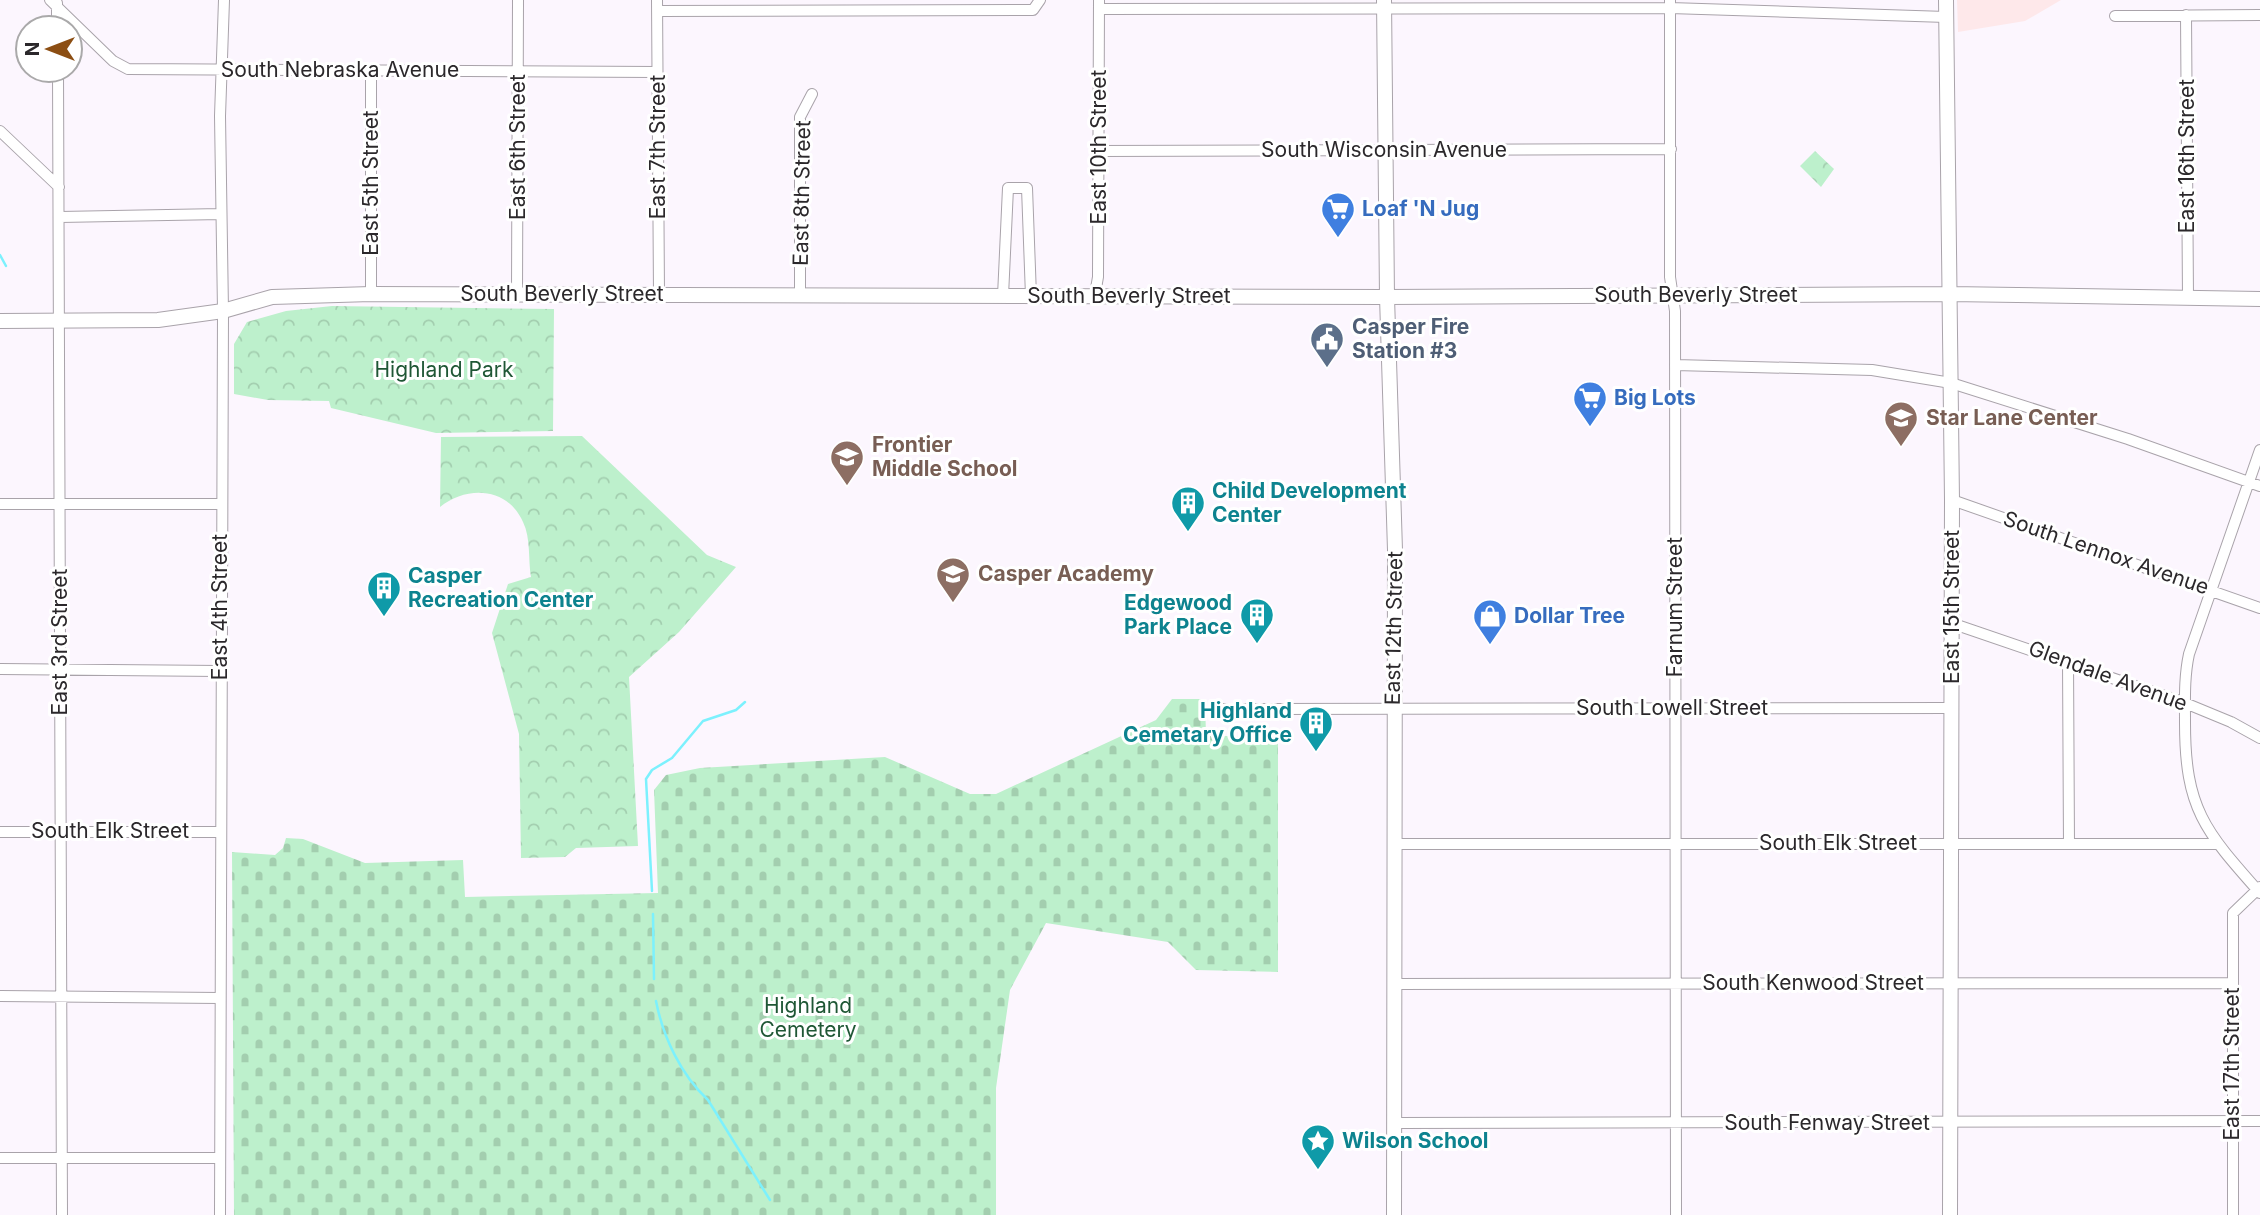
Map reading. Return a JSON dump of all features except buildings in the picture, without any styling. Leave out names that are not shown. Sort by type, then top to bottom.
[{"type":"main road","name":"East 15th Street","points":[[1945,0],[1952,500],[1950,1215]]},
{"type":"main road","name":"East 12th Street","points":[[1384,4],[1387,297],[1394,442],[1394,1215]]},
{"type":"main road","name":"South Beverly Street","points":[[0,321],[158,320],[223,311],[272,297],[371,294],[1095,294],[1387,297],[1950,294],[2260,299]]},
{"type":"street","name":"East 4th Street","points":[[220,1215],[220,504],[224,0]]},
{"type":"street","name":"East 6th Street","points":[[517,294],[518,0]]},
{"type":"street","points":[[657,5],[919,4],[1033,10],[1040,0]]},
{"type":"street","name":"South Nebraska Avenue","points":[[54,2],[120,66],[138,70],[657,72]]},
{"type":"street","points":[[1099,4],[1670,4],[1946,17]]},
{"type":"street","name":"East 10th Street","points":[[1095,294],[1098,277],[1099,4]]},
{"type":"street","name":"Farnum Street","points":[[1670,4],[1675,365],[1676,1215]]},
{"type":"street","name":"East 7th Street","points":[[657,5],[659,294]]},
{"type":"street","name":"East 16th Street","points":[[2186,15],[2188,297]]},
{"type":"street","points":[[2115,16],[2260,15]]},
{"type":"street","name":"East 5th Street","points":[[371,72],[371,294]]},
{"type":"street","name":"East 3rd Street","points":[[58,84],[62,1215]]},
{"type":"street","name":"East 8th Street","points":[[800,295],[800,117],[812,94]]},
{"type":"street","points":[[0,131],[60,187]]},
{"type":"street","name":"South Wisconsin Avenue","points":[[1098,151],[1671,149]]},
{"type":"street","points":[[1003,296],[1004,213],[1008,188],[1027,188],[1031,296]]},
{"type":"street","points":[[60,217],[221,214]]},
{"type":"street","points":[[1675,365],[1872,370],[1951,383],[1984,391],[2255,484]]},
{"type":"street","points":[[2259,890],[2216,844],[2197,812],[2188,783],[2185,703],[2189,654],[2255,484],[2260,450]]},
{"type":"street","name":"South Lennox Avenue","points":[[1952,500],[2260,608]]},
{"type":"street","points":[[0,504],[220,504]]},
{"type":"street","name":"Glendale Avenue","points":[[1951,623],[2185,703],[2231,722],[2260,738]]},
{"type":"street","points":[[2068,661],[2070,844]]},
{"type":"street","points":[[0,669],[220,671]]},
{"type":"street","name":"South Lowell Street","points":[[1216,709],[1952,708]]},
{"type":"street","name":"South Elk Street","points":[[0,832],[220,831]]},
{"type":"street","name":"South Elk Street","points":[[1394,844],[2216,844]]},
{"type":"street","name":"East 17th Street","points":[[2233,1215],[2233,913],[2259,890]]},
{"type":"street","name":"South Kenwood Street","points":[[1394,984],[2232,983]]},
{"type":"street","points":[[0,996],[220,998]]},
{"type":"street","name":"South Fenway Street","points":[[1394,1123],[2260,1121]]},
{"type":"street","points":[[0,1158],[220,1158]]},
{"type":"shaded area","points":[[1957,0],[2061,0],[2025,21],[1958,32]]},
{"type":"green space","points":[[1815,151],[1834,169],[1821,187],[1800,166]]},
{"type":"green space","name":"Highland Park","points":[[332,306],[554,309],[553,431],[436,433],[331,408],[329,401],[268,400],[234,394],[234,344],[247,322],[286,311]]},
{"type":"green space","name":"Highland Park","points":[[582,436],[707,555],[736,567],[679,632],[629,677],[638,846],[576,848],[565,857],[521,858],[519,734],[492,633],[508,584],[531,577],[527,535],[516,510],[497,496],[485,493],[462,495],[440,507],[441,437]]},
{"type":"green space","name":"Highland Cemetery","points":[[1172,699],[1205,699],[1206,736],[1278,736],[1278,972],[1196,970],[1168,942],[1046,923],[1010,990],[996,1088],[996,1215],[234,1215],[232,852],[275,855],[283,848],[286,838],[303,839],[365,863],[463,860],[465,897],[658,893],[654,790],[666,775],[700,768],[885,757],[970,794],[996,794],[1156,720]]},
{"type":"waterway","points":[[0,255],[6,266]]},
{"type":"waterway","points":[[652,891],[646,779],[652,770],[672,758],[703,721],[736,710],[745,702]]},
{"type":"waterway","points":[[653,914],[654,979]]},
{"type":"waterway","points":[[656,1001],[674,1055],[689,1079],[708,1100],[770,1200]]},
{"type":"place","name":"Loaf 'N Jug","points":[[1338,239]]},
{"type":"place","name":"Casper Fire Station #3","points":[[1327,369]]},
{"type":"place","name":"Big Lots","points":[[1590,428]]},
{"type":"place","name":"Star Lane Center","points":[[1901,448]]},
{"type":"place","name":"Frontier Middle School","points":[[847,487]]},
{"type":"place","name":"Child Development Center","points":[[1188,533]]},
{"type":"place","name":"Casper Academy","points":[[953,604]]},
{"type":"place","name":"Casper Recreation Center","points":[[384,618]]},
{"type":"place","name":"Edgewood Park Place","points":[[1257,645]]},
{"type":"place","name":"Dollar Tree","points":[[1490,646]]},
{"type":"place","name":"Highland Cemetary Office","points":[[1316,753]]},
{"type":"place","name":"Wilson School","points":[[1318,1171]]}]
